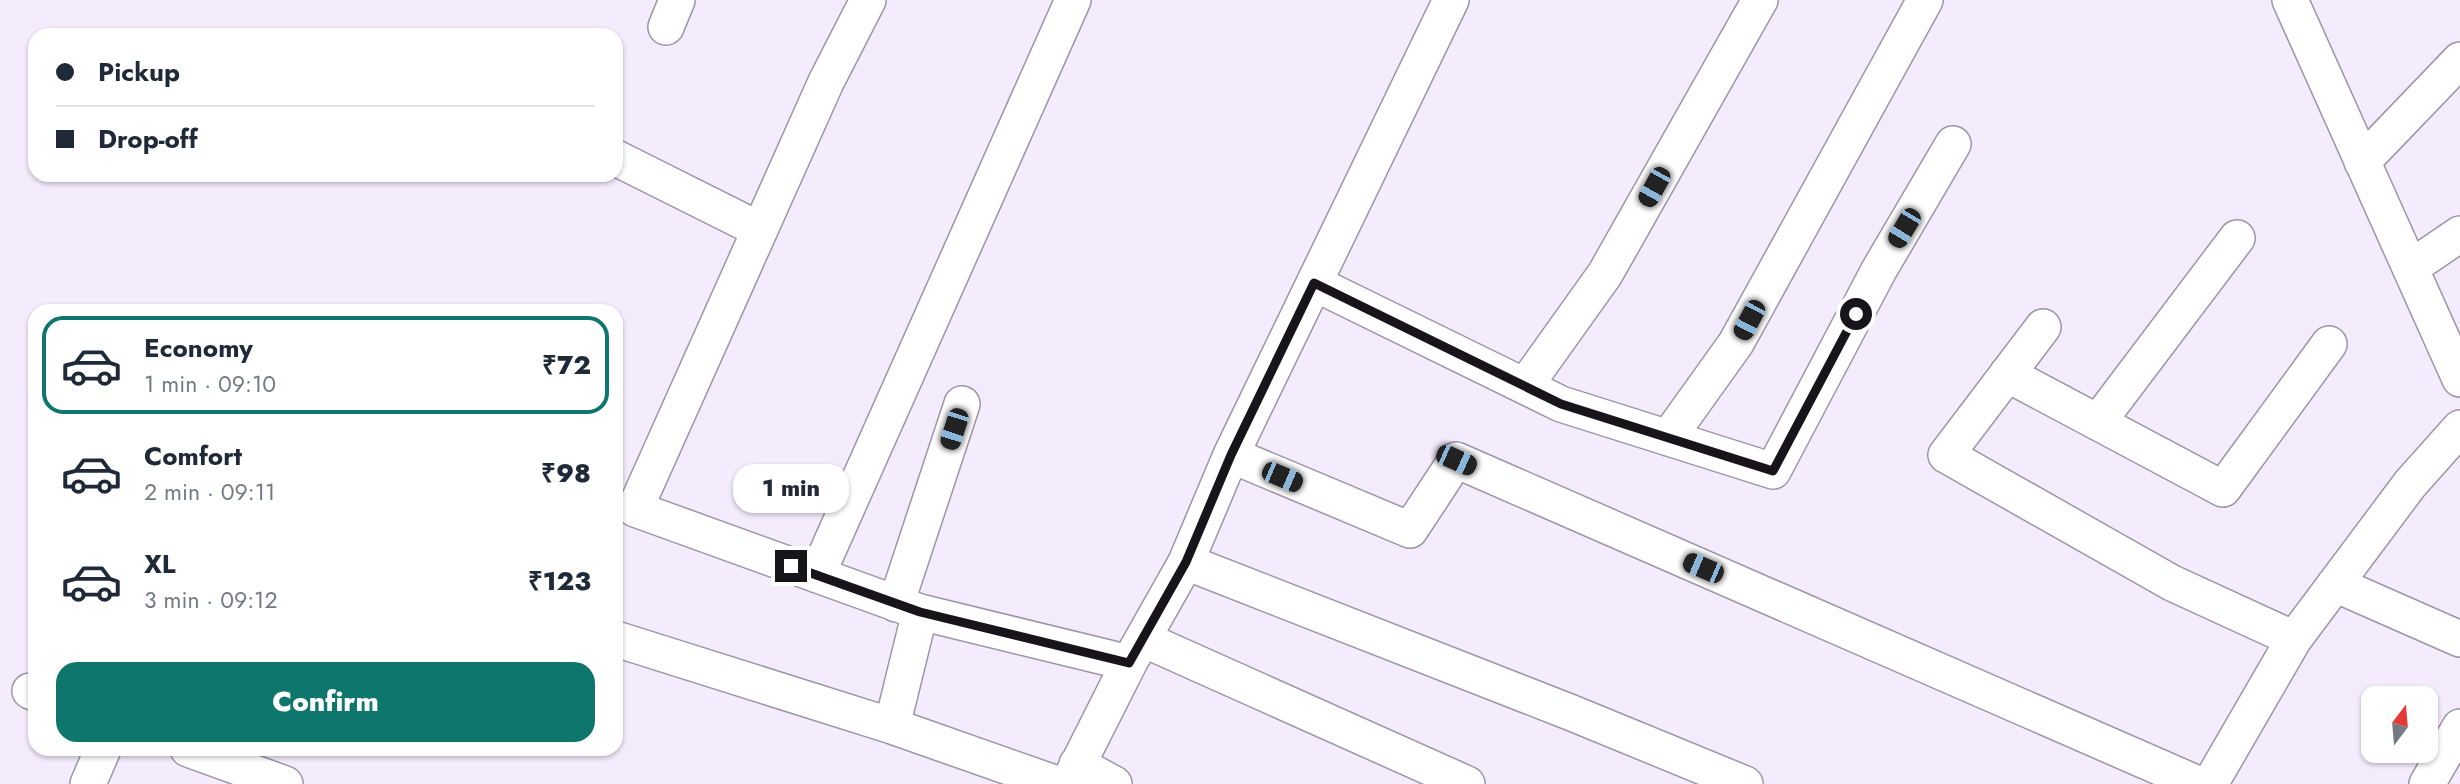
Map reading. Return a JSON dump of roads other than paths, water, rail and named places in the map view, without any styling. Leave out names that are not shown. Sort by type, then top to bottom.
[{"type":"street","points":[[868,0],[826,82],[635,509],[908,608],[1136,651],[1467,784]]},
{"type":"street","points":[[817,575],[1073,0]]},
{"type":"street","points":[[1068,777],[1186,562],[1231,455],[1451,0]]},
{"type":"street","points":[[1525,386],[1605,274],[1760,0]]},
{"type":"street","points":[[1668,438],[1736,343],[1925,0]]},
{"type":"street","points":[[2290,0],[2460,379]]},
{"type":"street","points":[[2362,162],[2460,60]]},
{"type":"street","points":[[1314,283],[1561,404],[1773,471],[1879,270],[1953,144]]},
{"type":"street","points":[[623,162],[760,230]]},
{"type":"street","points":[[2410,268],[2460,234]]},
{"type":"street","points":[[2098,422],[2237,238]]},
{"type":"street","points":[[2043,327],[1945,455],[2172,583],[2294,639]]},
{"type":"street","points":[[2007,373],[2223,489],[2329,344]]},
{"type":"street","points":[[892,726],[908,608],[962,404]]},
{"type":"street","points":[[2210,784],[2294,639],[2410,484],[2460,428]]},
{"type":"street","points":[[1231,455],[1410,530],[1456,460],[2198,784]]},
{"type":"street","points":[[1186,562],[1572,713],[1745,784]]},
{"type":"street","points":[[2335,584],[2460,639]]},
{"type":"street","points":[[623,641],[892,726],[1068,777],[1114,784]]},
{"type":"street","points":[[2427,784],[2460,727]]},
{"type":"street","points":[[88,784],[100,756]]},
{"type":"street","points":[[207,756],[285,784]]}]
